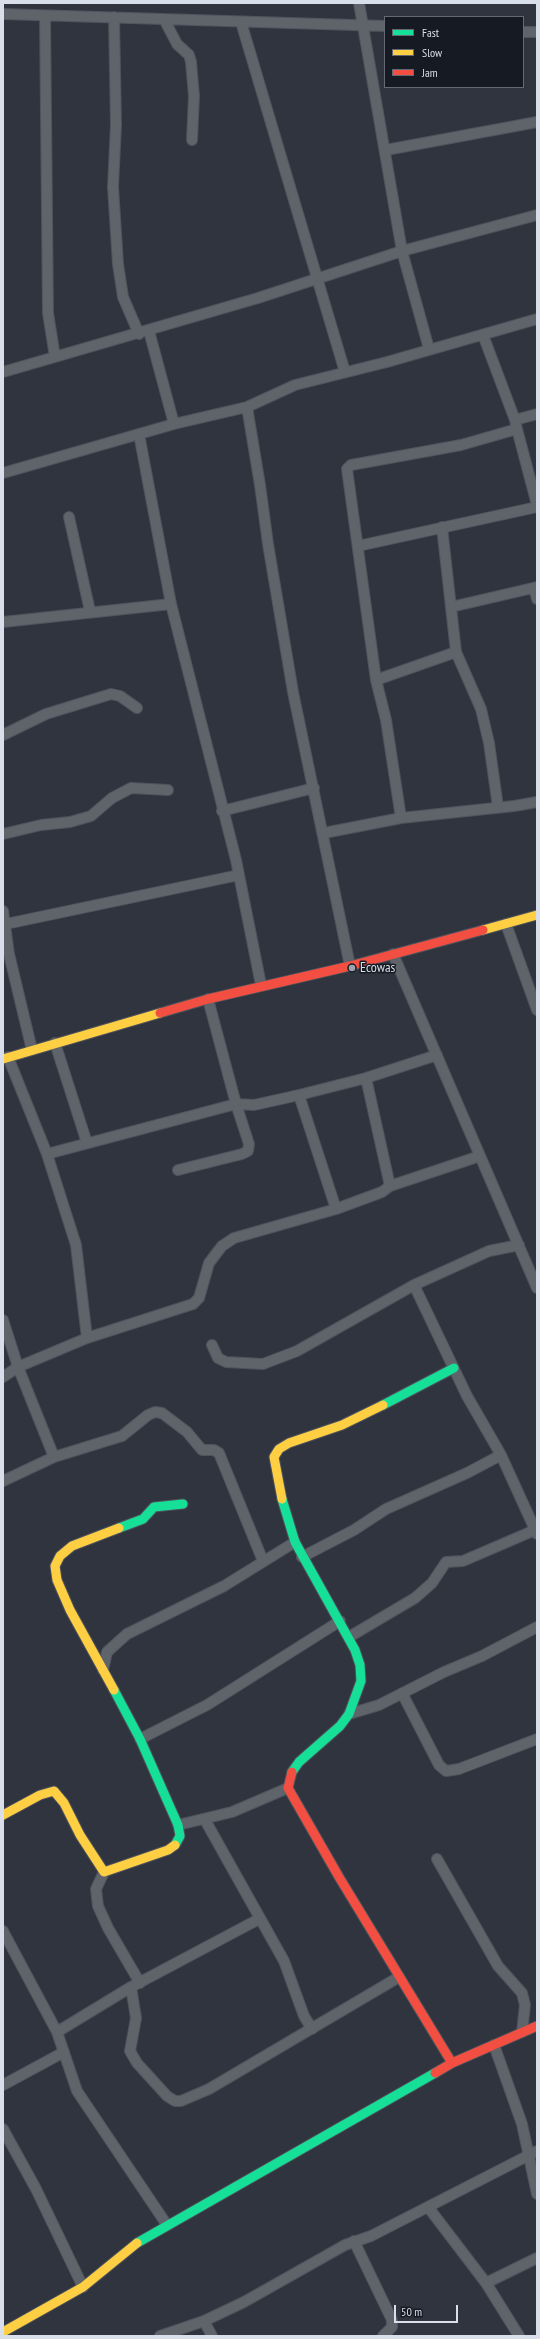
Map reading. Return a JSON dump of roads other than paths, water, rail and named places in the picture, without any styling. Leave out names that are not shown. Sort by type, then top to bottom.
[{"type":"street","points":[[358,3],[386,150],[402,251],[428,349]]},
{"type":"street","points":[[3,14],[114,17],[165,21],[362,24],[384,26]]},
{"type":"street","points":[[45,16],[48,313],[55,357]]},
{"type":"street","points":[[114,17],[116,124],[112,187],[118,264],[123,297],[139,334]]},
{"type":"street","points":[[165,21],[177,44],[189,55],[191,62],[194,96],[192,140]]},
{"type":"street","points":[[241,22],[345,372]]},
{"type":"street","points":[[524,32],[537,32]]},
{"type":"street","points":[[386,150],[537,122]]},
{"type":"street","points":[[3,372],[149,331],[402,251],[537,215]]},
{"type":"street","points":[[3,474],[174,424],[247,407],[295,385],[483,335],[537,319]]},
{"type":"street","points":[[149,331],[174,424]]},
{"type":"street","points":[[358,546],[537,506],[516,425],[483,335]]},
{"type":"street","points":[[247,407],[268,544],[294,692],[350,966]]},
{"type":"street","points":[[401,818],[386,720],[376,680],[358,546],[346,474],[347,469],[351,465],[461,445],[516,425],[537,414]]},
{"type":"street","points":[[138,434],[171,604],[239,875],[261,985]]},
{"type":"street","points":[[69,517],[90,611]]},
{"type":"street","points":[[442,528],[456,652],[481,709],[489,743],[498,807]]},
{"type":"street","points":[[451,607],[536,587],[537,599]]},
{"type":"street","points":[[3,622],[90,611],[171,604]]},
{"type":"street","points":[[376,680],[456,652]]},
{"type":"street","points":[[3,735],[46,714],[110,694],[120,696],[137,708]]},
{"type":"street","points":[[3,834],[41,825],[70,822],[91,816],[112,798],[131,788],[168,790]]},
{"type":"street","points":[[222,811],[314,788]]},
{"type":"street","points":[[324,833],[401,818],[537,802]]},
{"type":"street","points":[[6,924],[239,875]]},
{"type":"street","points":[[3,912],[6,924],[9,954],[32,1050]]},
{"type":"street","points":[[87,1338],[76,1245],[47,1154],[5,1058],[208,999],[261,985],[350,966],[537,915]]},
{"type":"street","points":[[506,924],[537,1010]]},
{"type":"street","points":[[393,954],[537,1288]]},
{"type":"street","points":[[178,1170],[248,1151],[249,1144],[236,1104],[208,999]]},
{"type":"street","points":[[55,1043],[87,1143]]},
{"type":"street","points":[[47,1154],[236,1104],[254,1105],[366,1078],[437,1055]]},
{"type":"street","points":[[366,1078],[390,1186]]},
{"type":"street","points":[[299,1095],[336,1209]]},
{"type":"street","points":[[3,1377],[18,1366],[87,1338],[197,1301],[209,1262],[228,1241],[336,1209],[382,1192],[390,1186],[480,1156]]},
{"type":"street","points":[[212,1345],[218,1358],[226,1362],[263,1364],[297,1351],[414,1285],[489,1251],[519,1245]]},
{"type":"street","points":[[349,1637],[415,1598],[432,1583],[446,1562],[453,1560],[463,1561],[536,1532],[501,1455],[467,1396],[414,1285]]},
{"type":"street","points":[[3,1320],[18,1366],[54,1457]]},
{"type":"street","points":[[452,2063],[399,1978],[288,1788],[289,1780],[299,1762],[340,1726],[349,1714],[361,1681],[360,1665],[349,1637],[302,1557],[295,1542],[284,1509],[274,1466],[274,1458],[280,1449],[289,1443],[342,1425],[454,1368]]},
{"type":"street","points":[[3,1481],[54,1457],[122,1436],[148,1415],[155,1412],[162,1413],[187,1432],[202,1450],[214,1450],[219,1453],[263,1561]]},
{"type":"street","points":[[302,1557],[354,1530],[386,1509],[467,1473],[501,1455]]},
{"type":"street","points":[[183,1504],[154,1507],[143,1519],[72,1546],[60,1556],[55,1566],[56,1580],[70,1610],[140,1739],[178,1825],[180,1836],[174,1847],[104,1872],[96,1889],[100,1911],[136,1985],[136,2018],[130,2051],[152,2081],[175,2101],[181,2101],[209,2089],[399,1978]]},
{"type":"street","points":[[103,1670],[107,1652],[138,1626],[224,1586],[295,1542]]},
{"type":"street","points":[[140,1739],[207,1705],[340,1621]]},
{"type":"street","points":[[349,1714],[367,1710],[482,1656],[537,1626]]},
{"type":"street","points":[[93,1651],[107,1652]]},
{"type":"street","points":[[402,1693],[439,1765],[446,1771],[459,1769],[537,1739]]},
{"type":"street","points":[[178,1825],[205,1820],[232,1812],[288,1788]]},
{"type":"street","points":[[3,1815],[40,1795],[54,1791],[64,1803],[80,1835],[104,1872]]},
{"type":"street","points":[[205,1820],[259,1919],[284,1961],[304,2016],[312,2029]]},
{"type":"street","points":[[437,1859],[498,1966],[522,1993],[525,2004],[522,2032]]},
{"type":"street","points":[[57,2032],[136,1985],[259,1919]]},
{"type":"street","points":[[4,1936],[57,2032],[77,2091],[167,2225]]},
{"type":"street","points":[[3,2332],[83,2287],[135,2245],[167,2225],[342,2128],[452,2063],[537,2026]]},
{"type":"street","points":[[494,2045],[533,2153],[537,2194]]},
{"type":"street","points":[[3,2085],[64,2052]]},
{"type":"street","points":[[3,2129],[36,2189],[83,2287]]},
{"type":"street","points":[[160,2336],[204,2321],[354,2241],[372,2236],[533,2153]]},
{"type":"street","points":[[428,2207],[486,2283],[519,2336]]},
{"type":"street","points":[[354,2241],[392,2320],[392,2327],[383,2336]]},
{"type":"street","points":[[486,2283],[537,2258]]},
{"type":"street","points":[[204,2321],[212,2336]]},
{"type":"place","name":"Ecowas","points":[[352,968]]}]
